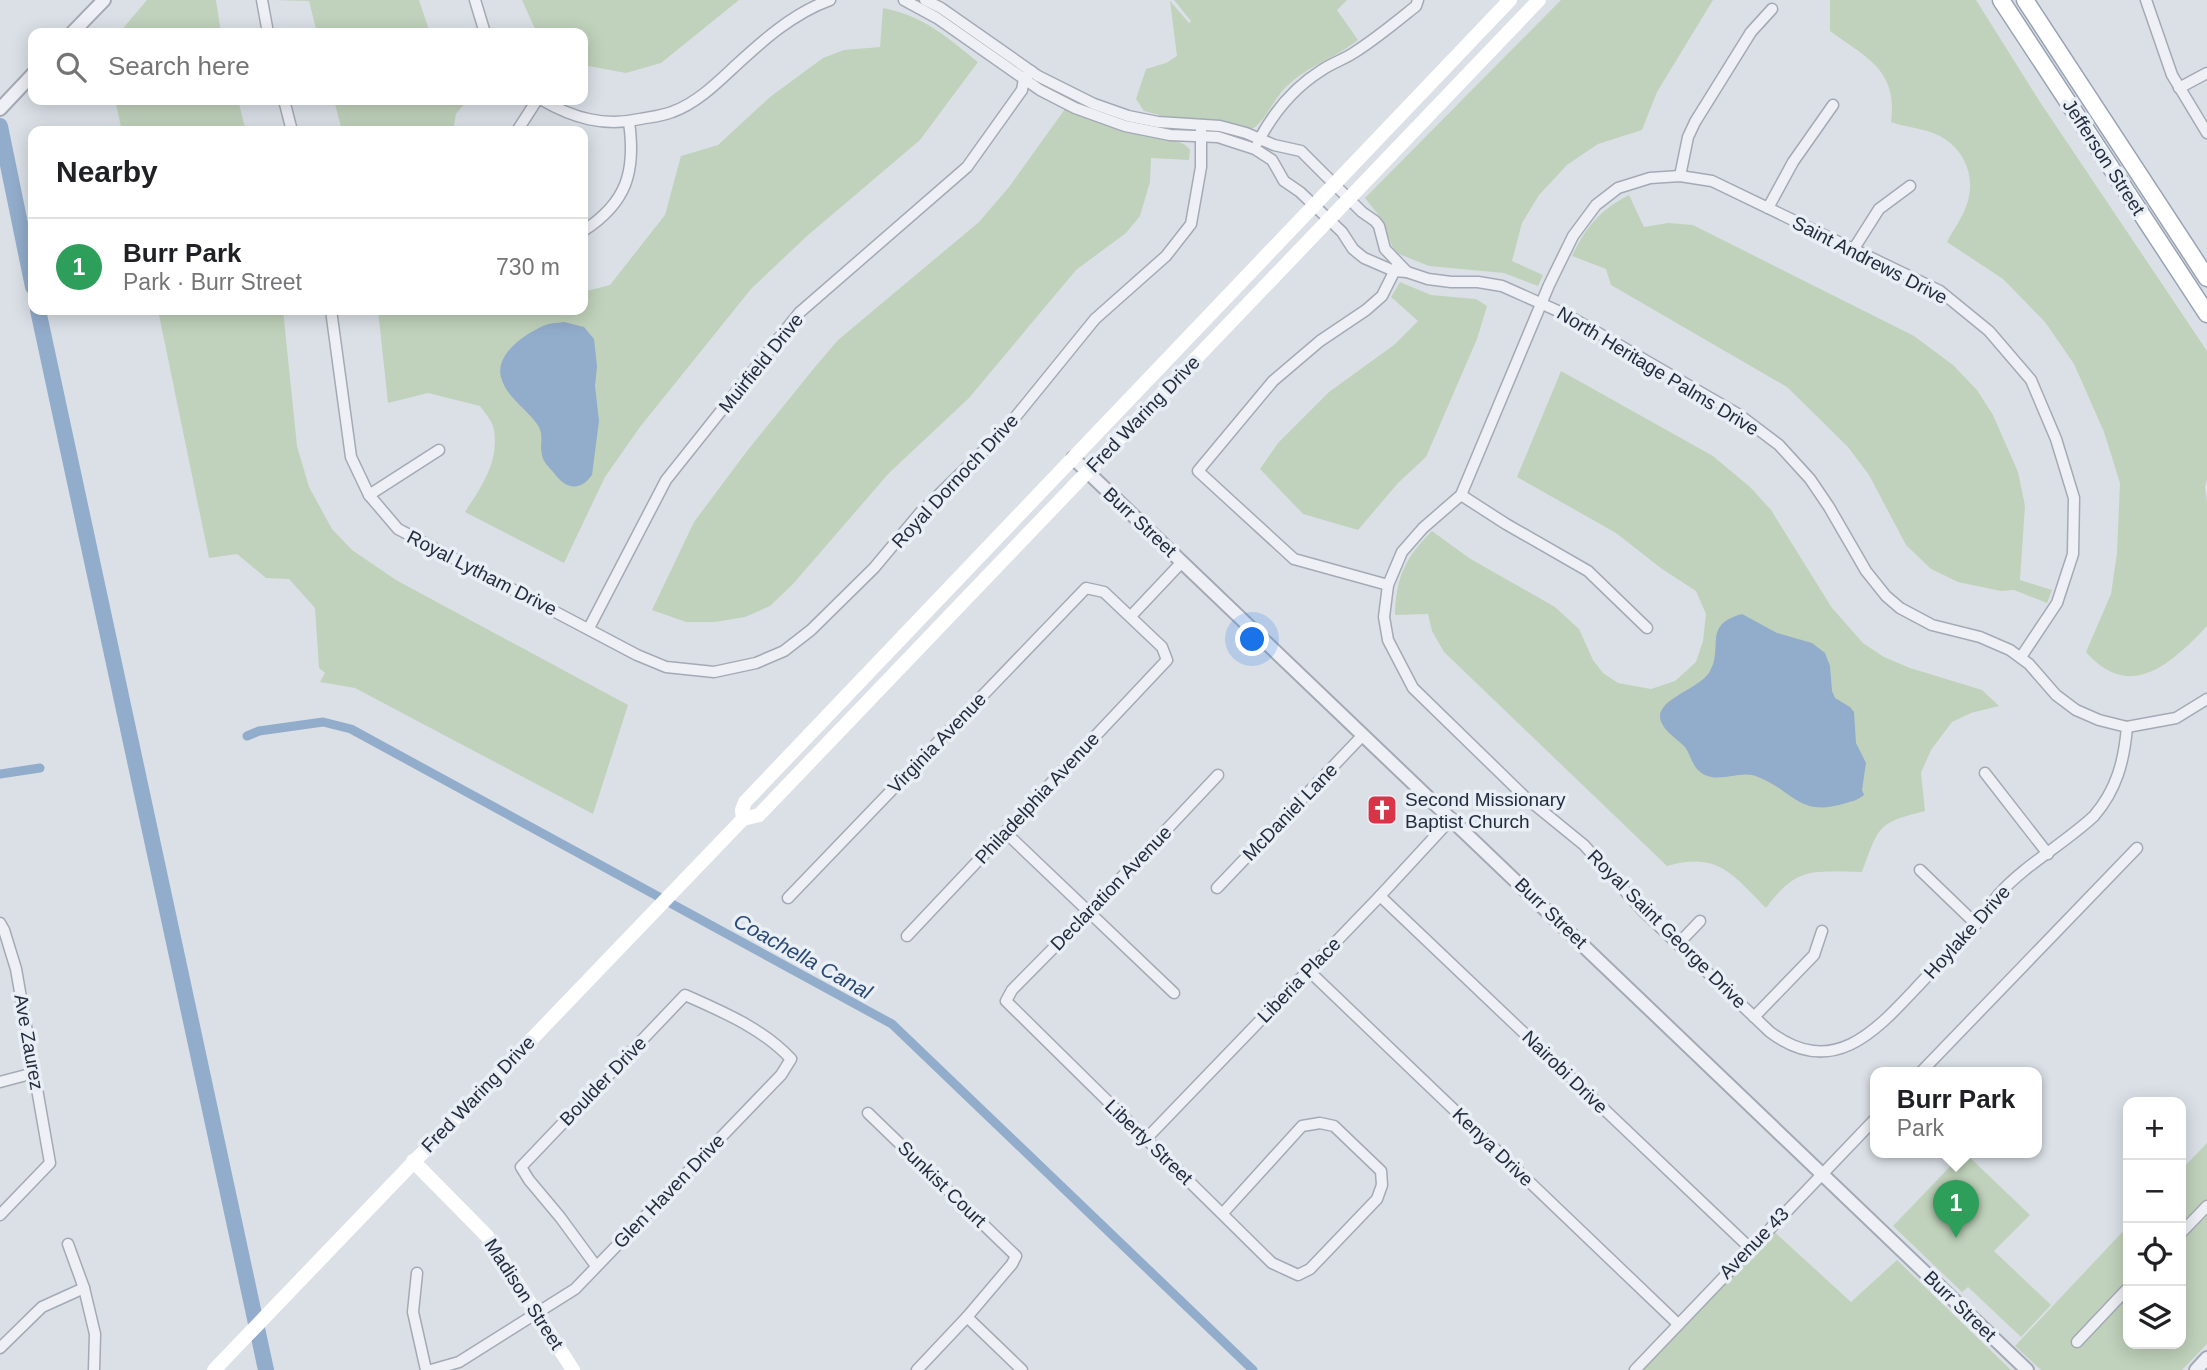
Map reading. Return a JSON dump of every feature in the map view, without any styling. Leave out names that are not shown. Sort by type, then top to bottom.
[{"type":"main road","name":"Fred Waring Drive","points":[[743,819],[745,802],[1510,0]]},
{"type":"main road","name":"Fred Waring Drive","points":[[214,1370],[743,819],[759,815],[1539,0]]},
{"type":"main road","name":"Jefferson Street","points":[[2001,0],[2207,314]]},
{"type":"main road","name":"Jefferson Street","points":[[2025,0],[2207,278]]},
{"type":"main road","name":"Madison Street","points":[[413,1161],[487,1236],[573,1370]]},
{"type":"street","points":[[77,28],[104,0]]},
{"type":"street","points":[[262,0],[267,28]]},
{"type":"street","points":[[475,0],[483,28]]},
{"type":"street","points":[[551,105],[578,117],[596,121],[629,122],[671,113],[717,83],[804,11],[830,0]]},
{"type":"street","points":[[904,0],[937,18],[1029,80],[1128,116],[1201,130],[1255,149],[1271,117],[1285,99],[1321,70],[1384,33],[1416,6],[1418,0]]},
{"type":"street","points":[[925,0],[941,8],[1029,80]]},
{"type":"street","points":[[2146,0],[2179,88],[2207,132]]},
{"type":"street","points":[[1680,176],[1688,137],[1695,122],[1751,32],[1772,9]]},
{"type":"street","points":[[2179,88],[2207,74]]},
{"type":"street","points":[[0,109],[28,79]]},
{"type":"street","name":"Muirfield Drive","points":[[589,628],[666,480],[799,313],[967,167],[1029,80]]},
{"type":"street","points":[[285,105],[291,126]]},
{"type":"street","points":[[521,126],[536,105]]},
{"type":"street","points":[[1768,208],[1793,162],[1833,105]]},
{"type":"street","points":[[588,228],[598,222],[615,202],[627,182],[632,160],[629,122]]},
{"type":"street","points":[[1201,130],[1230,128],[1274,145],[1301,151],[1349,199],[1375,220],[1385,249],[1397,266],[1382,296],[1320,341],[1273,381],[1198,471],[1294,559],[1388,585]]},
{"type":"street","name":"Royal Dornoch Drive","points":[[589,628],[637,655],[666,667],[713,673],[756,663],[784,651],[811,630],[874,568],[920,513],[1004,431],[1095,319],[1167,256],[1191,223],[1202,167],[1201,130]]},
{"type":"street","name":"North Heritage Palms Drive","points":[[1255,149],[1272,160],[1284,181],[1300,191],[1329,219],[1358,254],[1440,281],[1491,283],[1541,303],[1569,316],[1738,414],[1779,445],[1821,494],[1874,583],[1900,608],[1933,625],[1996,643],[2021,657],[2065,703],[2099,720],[2127,727]]},
{"type":"street","name":"Saint Andrews Drive","points":[[1461,495],[1541,303],[1573,236],[1596,205],[1619,188],[1650,178],[1680,176],[1712,181],[1940,291],[1989,331],[2031,380],[2056,439],[2074,498],[2073,554],[2057,603],[2021,657]]},
{"type":"street","points":[[1853,250],[1879,209],[1910,186]]},
{"type":"street","name":"Royal Lytham Drive","points":[[332,315],[351,457],[369,495],[398,529],[589,628]]},
{"type":"street","points":[[369,495],[439,450]]},
{"type":"street","name":"Burr Street","points":[[1073,458],[2027,1370]]},
{"type":"street","points":[[1461,495],[1588,571],[1647,628]]},
{"type":"street","name":"Royal Saint George Drive","points":[[1461,495],[1409,542],[1388,585],[1384,617],[1388,640],[1413,688],[1524,796],[1584,845],[1642,910],[1754,1017]]},
{"type":"street","points":[[1131,616],[1182,562]]},
{"type":"street","name":"Virginia Avenue","points":[[788,898],[1086,588],[1104,592],[1131,616]]},
{"type":"street","name":"Philadelphia Avenue","points":[[907,936],[1167,660],[1161,647],[1131,616]]},
{"type":"street","points":[[2127,727],[2176,718],[2207,699]]},
{"type":"street","name":"Hoylake Drive","points":[[1754,1017],[1775,1036],[1794,1047],[1818,1051],[1842,1049],[1875,1031],[1976,924],[1998,895],[2094,816],[2111,793],[2125,754],[2127,727]]},
{"type":"street","name":"McDaniel Lane","points":[[1217,888],[1363,735]]},
{"type":"street","points":[[1985,773],[2048,854]]},
{"type":"street","name":"Declaration Avenue","points":[[1006,1001],[1012,990],[1218,775]]},
{"type":"street","name":"Liberia Place","points":[[1145,1140],[1452,818]]},
{"type":"street","points":[[1005,832],[1174,993]]},
{"type":"street","points":[[1926,1067],[2137,848]]},
{"type":"street","points":[[1920,870],[1976,924]]},
{"type":"street","name":"Nairobi Drive","points":[[1380,896],[1750,1248]]},
{"type":"street","points":[[1678,944],[1700,921]]},
{"type":"street","name":"Ave Zaurez","points":[[0,923],[5,930],[16,969],[50,1163],[0,1215]]},
{"type":"street","points":[[1754,1017],[1814,955],[1822,931]]},
{"type":"street","name":"Kenya Drive","points":[[1308,970],[1678,1324]]},
{"type":"street","name":"Glen Haven Drive","points":[[429,1370],[458,1362],[575,1289],[781,1075],[792,1059],[779,1045],[741,1021],[685,995]]},
{"type":"street","name":"Boulder Drive","points":[[596,1266],[560,1217],[528,1180],[521,1167],[685,995]]},
{"type":"street","name":"Liberty Street","points":[[1006,1001],[1272,1263],[1298,1275],[1310,1269],[1377,1199],[1382,1185],[1381,1171],[1334,1126],[1320,1123],[1302,1126],[1223,1213]]},
{"type":"street","points":[[0,1082],[34,1073]]},
{"type":"street","name":"Sunkist Court","points":[[867,1113],[1016,1256],[967,1317]]},
{"type":"street","name":"Avenue 43","points":[[1634,1370],[1870,1123]]},
{"type":"street","points":[[2186,1228],[2207,1206]]},
{"type":"street","points":[[68,1244],[84,1288],[95,1334],[94,1370]]},
{"type":"street","points":[[417,1273],[414,1311],[429,1370]]},
{"type":"street","points":[[0,1348],[42,1307],[84,1288]]},
{"type":"street","points":[[2077,1342],[2123,1293]]},
{"type":"street","points":[[917,1370],[967,1317],[1023,1370]]},
{"type":"street","points":[[2196,1370],[2207,1358]]},
{"type":"green space","points":[[147,0],[216,0],[220,28],[123,28]]},
{"type":"green space","points":[[273,0],[419,0],[428,28],[316,28],[309,1]]},
{"type":"green space","points":[[522,0],[739,0],[661,63],[626,73],[588,66],[588,28],[535,28]]},
{"type":"green space","points":[[1174,0],[1347,0],[1337,10],[1358,40],[1295,79],[1252,129],[1208,120],[1174,119],[1144,111],[1136,99],[1146,69],[1166,63],[1177,56],[1170,1],[1189,23],[1191,21]]},
{"type":"green space","points":[[1561,0],[1713,0],[1657,92],[1642,130],[1598,144],[1567,165],[1539,195],[1522,223],[1512,261],[1543,275],[1538,286],[1504,273],[1429,266],[1399,254],[1393,248],[1380,217],[1365,198]]},
{"type":"green space","points":[[1830,0],[1976,0],[2040,102],[2207,351],[2207,626],[2180,653],[2150,672],[2134,676],[2119,675],[2102,667],[2086,652],[2111,594],[2117,553],[2120,483],[2104,432],[2074,364],[2045,322],[2003,279],[1947,242],[1963,214],[1970,193],[1965,161],[1943,138],[1928,131],[1891,122],[1892,104],[1885,77],[1867,58],[1830,31]]},
{"type":"green space","points":[[883,8],[923,22],[978,62],[920,140],[807,236],[751,289],[640,427],[605,477],[564,563],[465,512],[492,463],[495,442],[492,424],[480,406],[428,393],[388,403],[379,315],[588,315],[588,291],[610,285],[665,215],[681,156],[718,145],[770,97],[823,58],[844,50],[880,47]]},
{"type":"green space","points":[[116,105],[239,105],[245,126],[121,126]]},
{"type":"green space","points":[[335,105],[464,105],[456,114],[454,126],[341,126]]},
{"type":"green space","points":[[1065,109],[1124,131],[1181,143],[1190,150],[1189,160],[1151,158],[1150,182],[1140,216],[1126,233],[1076,270],[969,398],[889,473],[793,584],[770,606],[745,617],[715,622],[686,622],[652,610],[694,522],[815,367],[838,340],[979,222],[1009,187]]},
{"type":"green space","points":[[1629,195],[1644,227],[1668,223],[1693,225],[1914,336],[1953,365],[1977,390],[1993,415],[2018,472],[2025,506],[2020,580],[2052,590],[2047,603],[2014,590],[2001,591],[1958,582],[1931,569],[1906,545],[1869,475],[1848,447],[1787,387],[1611,285],[1606,269],[1572,256],[1595,220],[1610,206]]},
{"type":"green space","points":[[1400,282],[1431,295],[1476,299],[1487,306],[1477,339],[1426,457],[1398,483],[1358,530],[1303,514],[1260,469],[1278,443],[1329,392],[1394,345],[1418,321],[1391,297]]},
{"type":"green space","points":[[159,315],[284,315],[297,446],[309,487],[332,529],[352,550],[396,580],[628,705],[593,814],[355,688],[320,682],[325,673],[319,668],[315,608],[289,579],[266,578],[237,554],[209,558]]},
{"type":"green space","points":[[1561,371],[1713,456],[1750,487],[1771,510],[1832,608],[1863,643],[1884,657],[1910,668],[1982,690],[1999,706],[1971,713],[1952,722],[1931,750],[1921,773],[1925,811],[1897,819],[1882,829],[1876,836],[1862,872],[1808,874],[1788,884],[1766,908],[1734,876],[1712,864],[1685,862],[1667,866],[1444,652],[1432,631],[1428,614],[1395,615],[1397,590],[1404,569],[1415,550],[1432,531],[1469,558],[1555,607],[1579,629],[1593,660],[1603,673],[1618,683],[1651,689],[1675,681],[1696,662],[1703,641],[1706,614],[1696,591],[1662,569],[1616,533],[1517,477]]},
{"type":"green space","points":[[2207,1143],[2207,1344],[2182,1370],[2041,1370],[2015,1346],[2123,1231],[2123,1349],[2186,1349],[2186,1165]]},
{"type":"green space","points":[[1958,1158],[1970,1158],[2030,1215],[1994,1251],[2051,1305],[2021,1337],[1968,1287],[1962,1292],[1893,1226]]},
{"type":"green space","points":[[1769,1227],[1851,1302],[1897,1260],[2011,1370],[1634,1370]]},
{"type":"water","points":[[564,322],[584,327],[594,339],[597,366],[595,386],[599,421],[592,475],[577,486],[563,482],[545,462],[539,428],[507,391],[500,369],[507,353],[528,334],[543,326]]},
{"type":"water","points":[[1742,614],[1777,633],[1812,643],[1825,653],[1835,698],[1854,712],[1856,743],[1866,763],[1862,797],[1830,807],[1817,807],[1798,801],[1770,783],[1751,775],[1711,777],[1697,769],[1684,746],[1663,726],[1660,718],[1665,705],[1709,673],[1715,655],[1716,638],[1722,624]]},
{"type":"waterway","points":[[0,126],[28,263]]},
{"type":"waterway","points":[[39,315],[266,1370]]},
{"type":"waterway","name":"Coachella Canal","points":[[247,736],[259,731],[323,722],[351,729],[892,1024],[1253,1370]]},
{"type":"waterway","name":"Coachella Canal","points":[[0,774],[40,768]]},
{"type":"place","name":"Second Missionary Baptist Church","points":[[1382,810]]},
{"type":"place","name":"Burr Park","points":[[1956,1238]]}]
